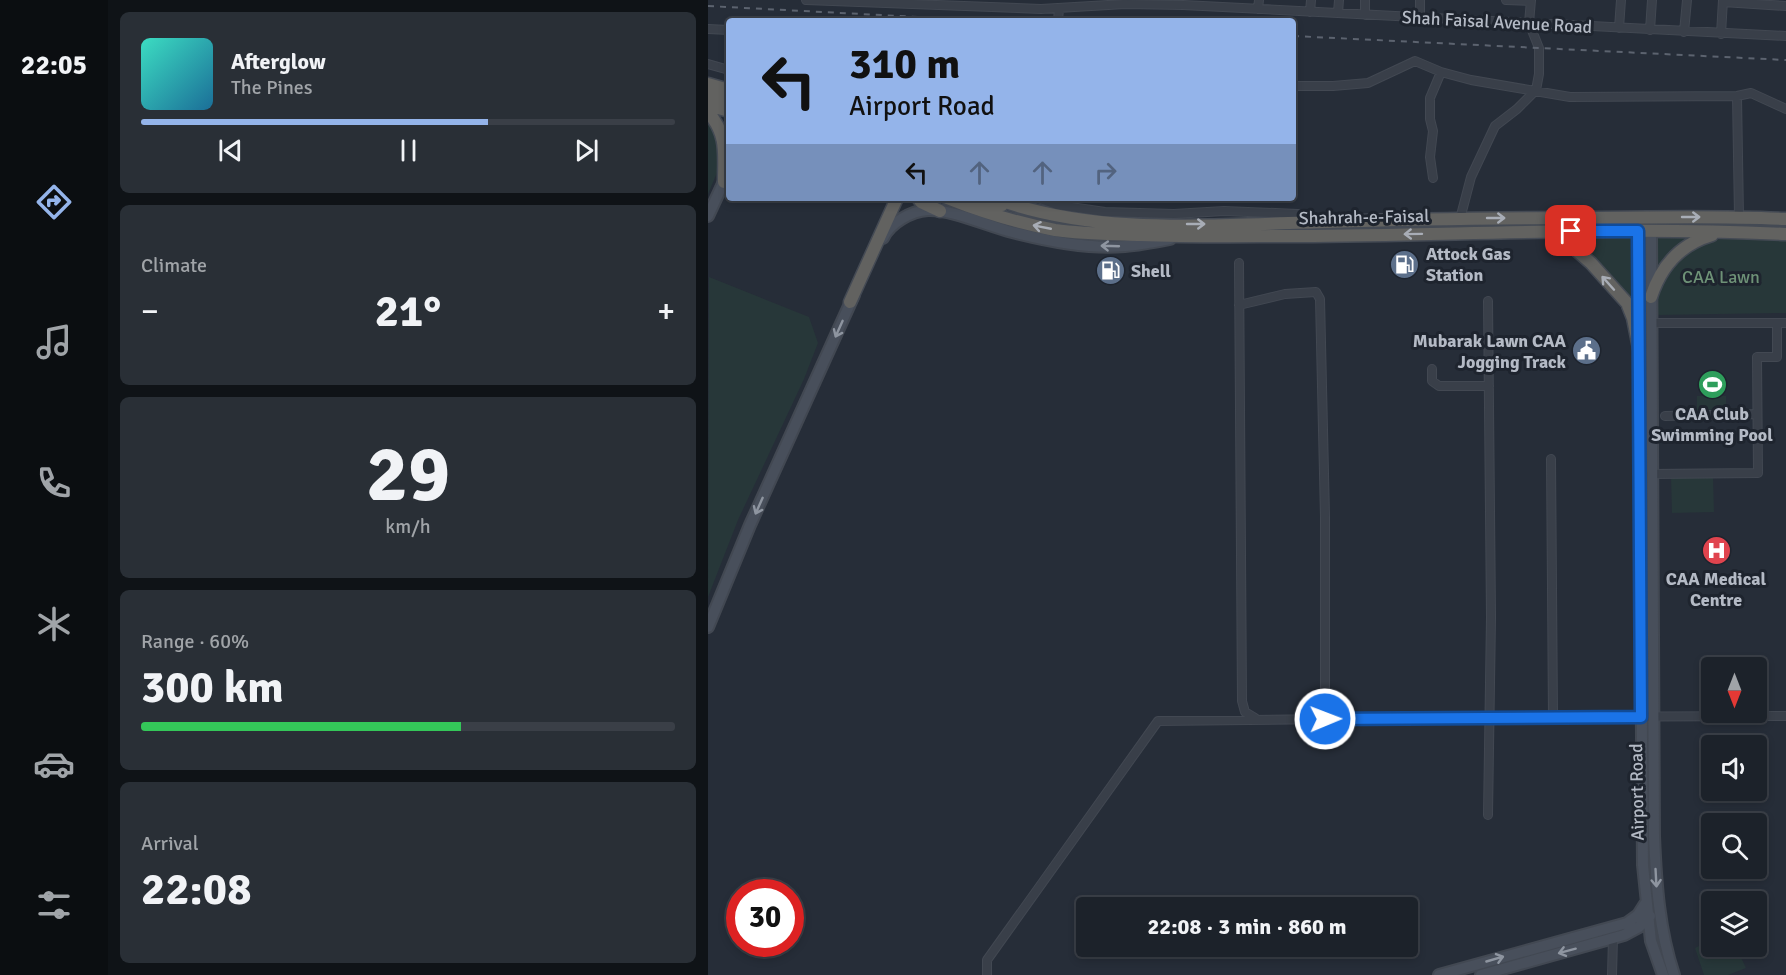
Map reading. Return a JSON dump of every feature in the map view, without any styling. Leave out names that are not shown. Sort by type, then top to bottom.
[{"type":"highway","points":[[708,82],[726,84]]},
{"type":"highway","points":[[708,82],[726,89]]},
{"type":"highway","points":[[708,94],[726,99]]},
{"type":"highway","points":[[708,105],[726,110]]},
{"type":"highway","points":[[708,112],[720,128],[724,144],[726,177]]},
{"type":"highway","points":[[850,302],[896,201]]},
{"type":"highway","points":[[920,201],[940,211]]},
{"type":"highway","name":"Shahrah-e-Faisal","points":[[955,201],[998,217],[1036,226],[1099,234],[1188,237],[1549,231],[1786,234]]},
{"type":"highway","points":[[981,201],[1016,206]]},
{"type":"highway","name":"Shahrah-e-Faisal","points":[[1002,201],[1036,211],[1095,221],[1138,224],[1460,219],[1739,217],[1786,219]]},
{"type":"highway","points":[[1549,231],[1568,243],[1591,264],[1627,303],[1633,318],[1640,353]]},
{"type":"highway","points":[[1651,297],[1655,282],[1664,266],[1696,239],[1743,232]]},
{"type":"main road","points":[[708,216],[726,177]]},
{"type":"main road","points":[[708,627],[750,525],[850,302],[886,232],[898,221],[926,210],[940,211],[1011,232],[1067,244],[1124,246],[1188,237]]},
{"type":"main road","name":"Airport Road","points":[[1644,231],[1651,297],[1651,474],[1643,865],[1646,904],[1644,923],[1650,933],[1663,975]]},
{"type":"main road","name":"Airport Road","points":[[1644,231],[1640,353],[1647,717],[1658,900],[1665,948],[1674,975]]},
{"type":"main road","points":[[1618,937],[1644,923],[1658,900]]},
{"type":"main road","points":[[1627,923],[1638,915],[1646,904]]},
{"type":"main road","points":[[1439,975],[1627,923],[1644,923]]},
{"type":"main road","points":[[1650,933],[1665,948]]},
{"type":"main road","points":[[1481,975],[1618,937],[1637,936],[1653,947]]},
{"type":"street","name":"Shah Faisal Avenue Road","points":[[806,0],[1063,5],[1131,2],[1234,4],[1258,9],[1786,36]]},
{"type":"street","points":[[1258,9],[1259,0]]},
{"type":"street","points":[[1282,10],[1283,0]]},
{"type":"street","points":[[1311,0],[1311,12]]},
{"type":"street","points":[[1338,13],[1339,0]]},
{"type":"street","points":[[1365,0],[1365,15]]},
{"type":"street","points":[[1420,0],[1420,17]]},
{"type":"street","points":[[1460,219],[1471,177],[1495,126],[1536,90],[1539,74],[1539,48],[1529,23],[1531,1],[1506,0]]},
{"type":"street","points":[[1619,28],[1621,0]]},
{"type":"street","points":[[1650,30],[1652,0]]},
{"type":"street","points":[[1684,32],[1687,0]]},
{"type":"street","points":[[1721,34],[1723,1],[1786,6]]},
{"type":"street","points":[[708,29],[726,30]]},
{"type":"street","points":[[1296,87],[1368,83],[1415,61],[1441,72],[1570,97],[1737,96],[1751,93],[1786,109]]},
{"type":"street","points":[[708,64],[726,69]]},
{"type":"street","points":[[1433,178],[1430,157],[1433,132],[1430,98],[1441,72]]},
{"type":"street","points":[[1737,96],[1739,217]]},
{"type":"street","points":[[1036,211],[1038,201]]},
{"type":"street","points":[[1045,201],[1057,206],[1105,212],[1174,214],[1224,211],[1298,214]]},
{"type":"street","points":[[1239,263],[1242,701],[1245,712],[1257,719]]},
{"type":"street","points":[[1239,305],[1285,294],[1316,292],[1320,299],[1325,484],[1325,719]]},
{"type":"street","points":[[1488,301],[1490,717],[1488,815]]},
{"type":"street","points":[[1651,323],[1782,323],[1777,357],[1757,357],[1758,473],[1651,474]]},
{"type":"street","points":[[1432,369],[1432,381],[1439,386],[1489,386]]},
{"type":"street","points":[[1665,416],[1758,414]]},
{"type":"street","points":[[1551,459],[1553,717]]},
{"type":"street","points":[[987,975],[986,961],[1158,721],[1786,716]]},
{"type":"street","points":[[1612,975],[1618,937]]},
{"type":"green space","points":[[708,118],[712,121],[722,161],[708,194]]},
{"type":"green space","points":[[1689,236],[1691,239],[1655,272],[1656,237]]},
{"type":"green space","points":[[1632,237],[1636,240],[1637,307],[1576,241],[1577,238]]},
{"type":"green space","name":"CAA Lawn","points":[[1722,239],[1786,240],[1786,313],[1656,315],[1660,287],[1674,264],[1695,248]]},
{"type":"green space","points":[[709,277],[809,317],[818,343],[804,379],[738,520],[708,597]]},
{"type":"green space","points":[[1697,396],[1726,396],[1726,409],[1697,410]]},
{"type":"green space","points":[[1713,477],[1714,512],[1672,513],[1671,478]]},
{"type":"green space","points":[[1701,945],[1701,957],[1741,957],[1746,968],[1728,975],[1704,975],[1695,948]]},
{"type":"railway","points":[[708,6],[938,18]]},
{"type":"railway","points":[[1296,36],[1786,60]]},
{"type":"place","name":"Attock Gas Station","points":[[1405,264]]},
{"type":"place","name":"Shell","points":[[1110,271]]},
{"type":"place","name":"Mubarak Lawn CAA Jogging Track","points":[[1587,351]]},
{"type":"place","name":"CAA Club Swimming Pool","points":[[1712,385]]},
{"type":"place","name":"CAA Medical Centre","points":[[1716,550]]},
{"type":"route","points":[[1325,719],[1641,717],[1638,231],[1571,231]]}]
